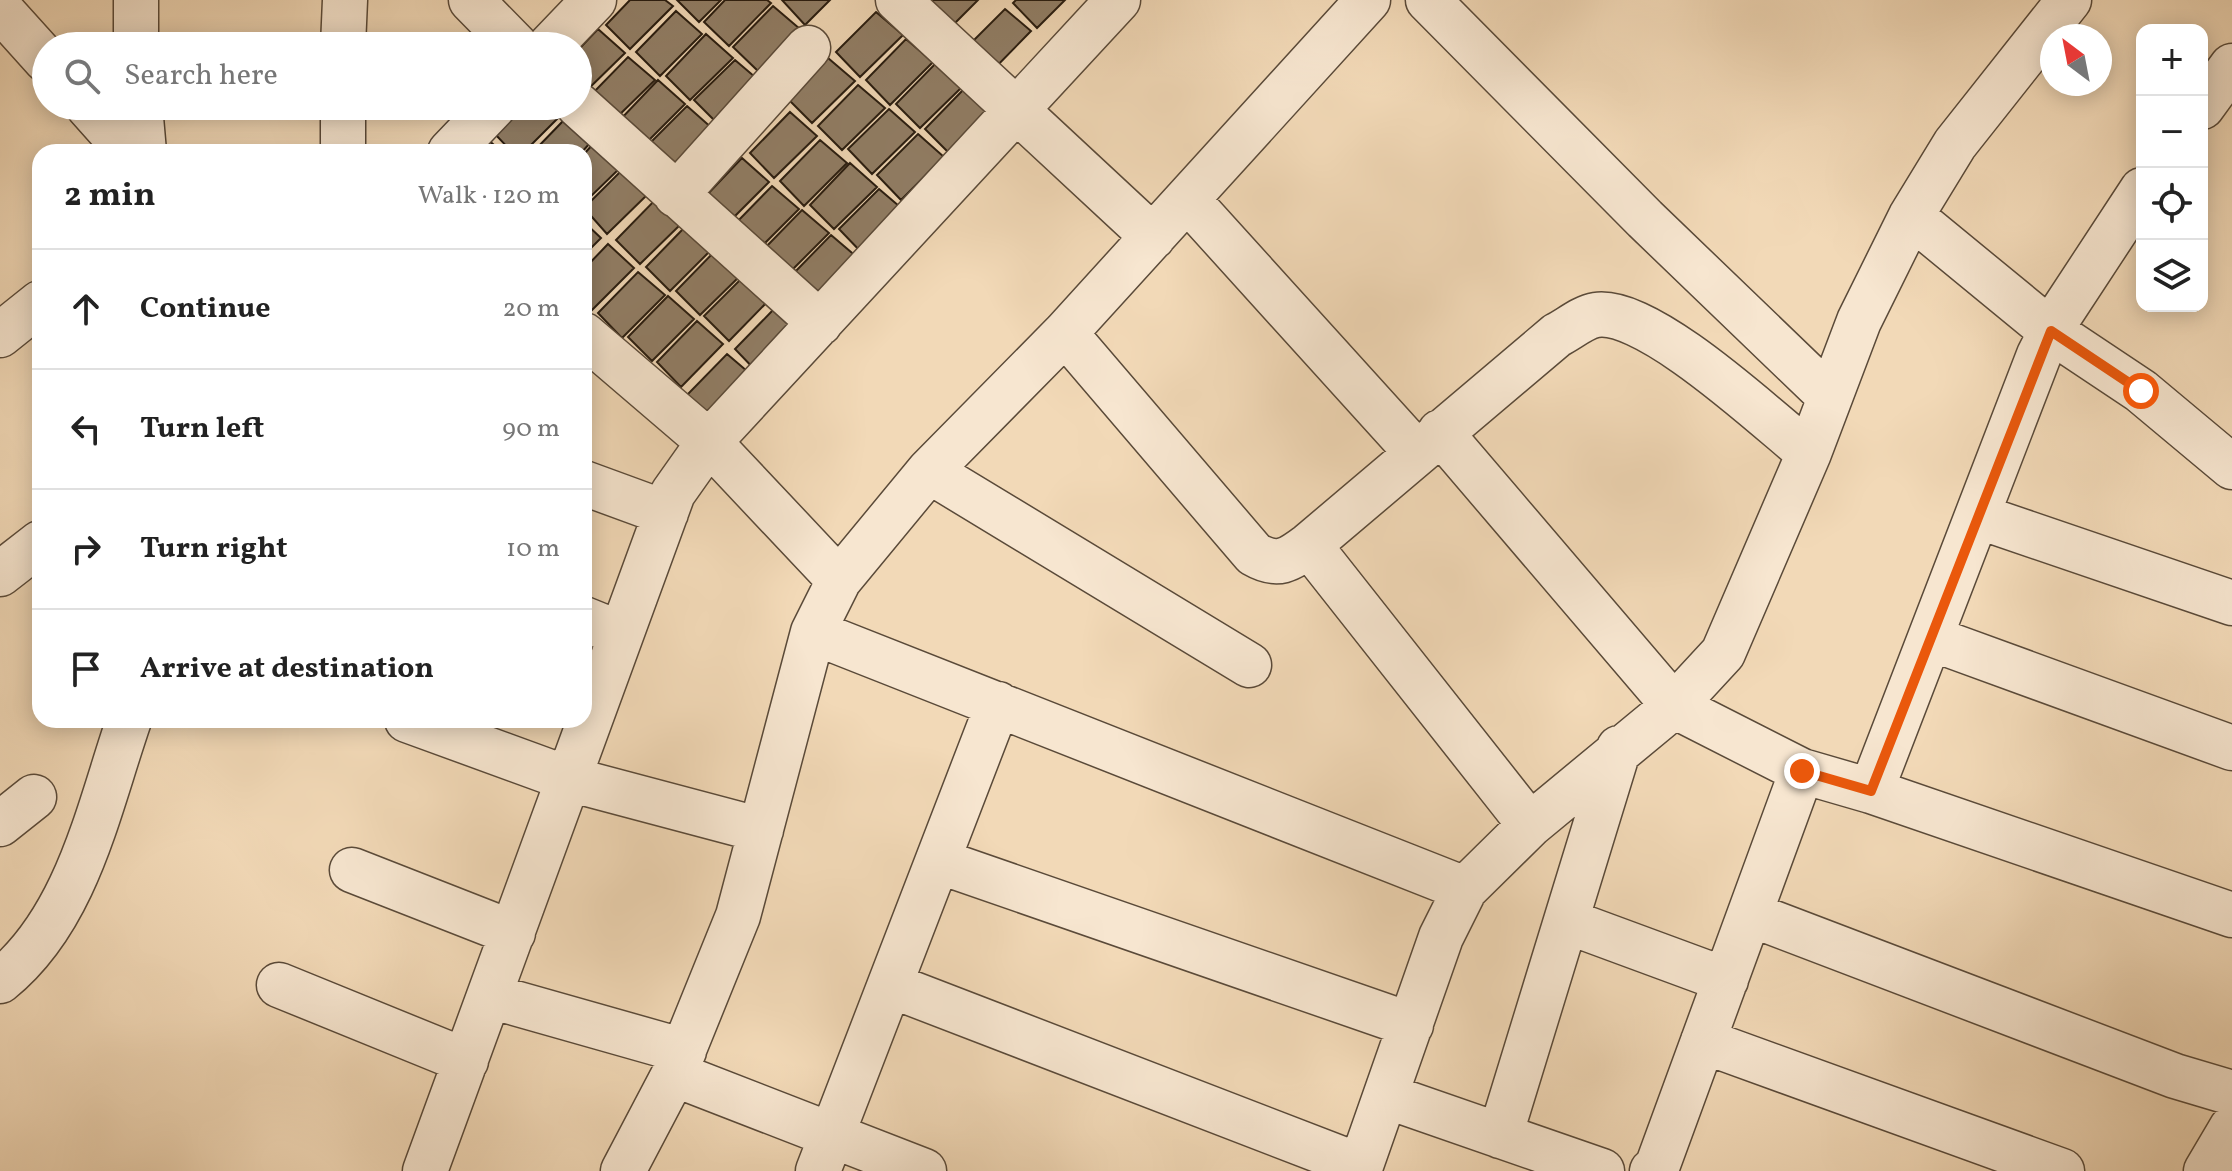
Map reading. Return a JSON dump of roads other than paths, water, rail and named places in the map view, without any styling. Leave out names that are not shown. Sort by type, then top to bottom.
[{"type":"street","points":[[136,0],[136,32]]},
{"type":"street","points":[[344,32],[345,0]]},
{"type":"street","points":[[471,0],[502,32]]},
{"type":"street","points":[[563,32],[594,0]]},
{"type":"street","points":[[898,0],[1153,237]]},
{"type":"street","points":[[592,676],[603,626],[666,513],[673,493],[709,442],[1118,0]]},
{"type":"street","points":[[623,1171],[679,1063],[738,916],[813,632],[839,580],[929,471],[1065,333],[1368,0]]},
{"type":"street","points":[[1428,0],[1645,219],[1830,397]]},
{"type":"street","points":[[890,985],[1359,1169],[1441,937],[1465,889],[1530,825],[1619,748],[1674,706],[1723,653],[1809,453],[1859,321],[1911,216],[1955,144],[2069,0]]},
{"type":"street","points":[[0,9],[32,44]]},
{"type":"street","points":[[676,195],[808,48]]},
{"type":"street","points":[[2208,99],[2232,66]]},
{"type":"street","points":[[592,118],[820,323]]},
{"type":"street","points":[[100,120],[122,144]]},
{"type":"street","points":[[141,120],[143,144]]},
{"type":"street","points":[[458,144],[481,120]]},
{"type":"street","points":[[1187,199],[1428,442],[1674,706],[1802,771],[1871,791],[2232,915]]},
{"type":"street","points":[[1871,791],[2051,331],[2136,199]]},
{"type":"street","points":[[1911,216],[2051,331],[2141,391],[2232,467]]},
{"type":"street","points":[[0,335],[32,309]]},
{"type":"street","points":[[1065,333],[1254,554],[1268,562],[1287,562],[1557,335],[1594,315],[1617,316],[1648,329],[1693,358],[1809,453]]},
{"type":"street","points":[[592,342],[709,442],[839,580]]},
{"type":"street","points":[[929,471],[1249,665]]},
{"type":"street","points":[[592,486],[666,513]]},
{"type":"street","points":[[1977,516],[2232,603]]},
{"type":"street","points":[[1309,545],[1530,825]]},
{"type":"street","points":[[0,574],[32,549]]},
{"type":"street","points":[[813,632],[1465,889]]},
{"type":"street","points":[[1930,638],[2232,748]]},
{"type":"street","points":[[825,1153],[998,704]]},
{"type":"street","points":[[0,981],[26,960],[68,894],[126,728]]},
{"type":"street","points":[[429,728],[569,779],[761,830]]},
{"type":"street","points":[[425,1171],[569,779],[580,728]]},
{"type":"street","points":[[1500,1136],[1619,748]]},
{"type":"street","points":[[1652,1171],[1657,1167],[1802,771]]},
{"type":"street","points":[[0,824],[34,797]]},
{"type":"street","points":[[938,861],[1411,1025]]},
{"type":"street","points":[[352,870],[513,933]]},
{"type":"street","points":[[1750,914],[2175,1076],[2232,1093]]},
{"type":"street","points":[[1566,921],[1726,980]]},
{"type":"street","points":[[279,985],[466,1061]]},
{"type":"street","points":[[490,996],[679,1063],[825,1153],[924,1171]]},
{"type":"street","points":[[1703,1041],[2062,1171]]},
{"type":"street","points":[[1386,1096],[1500,1136],[1546,1162],[1602,1171]]}]
